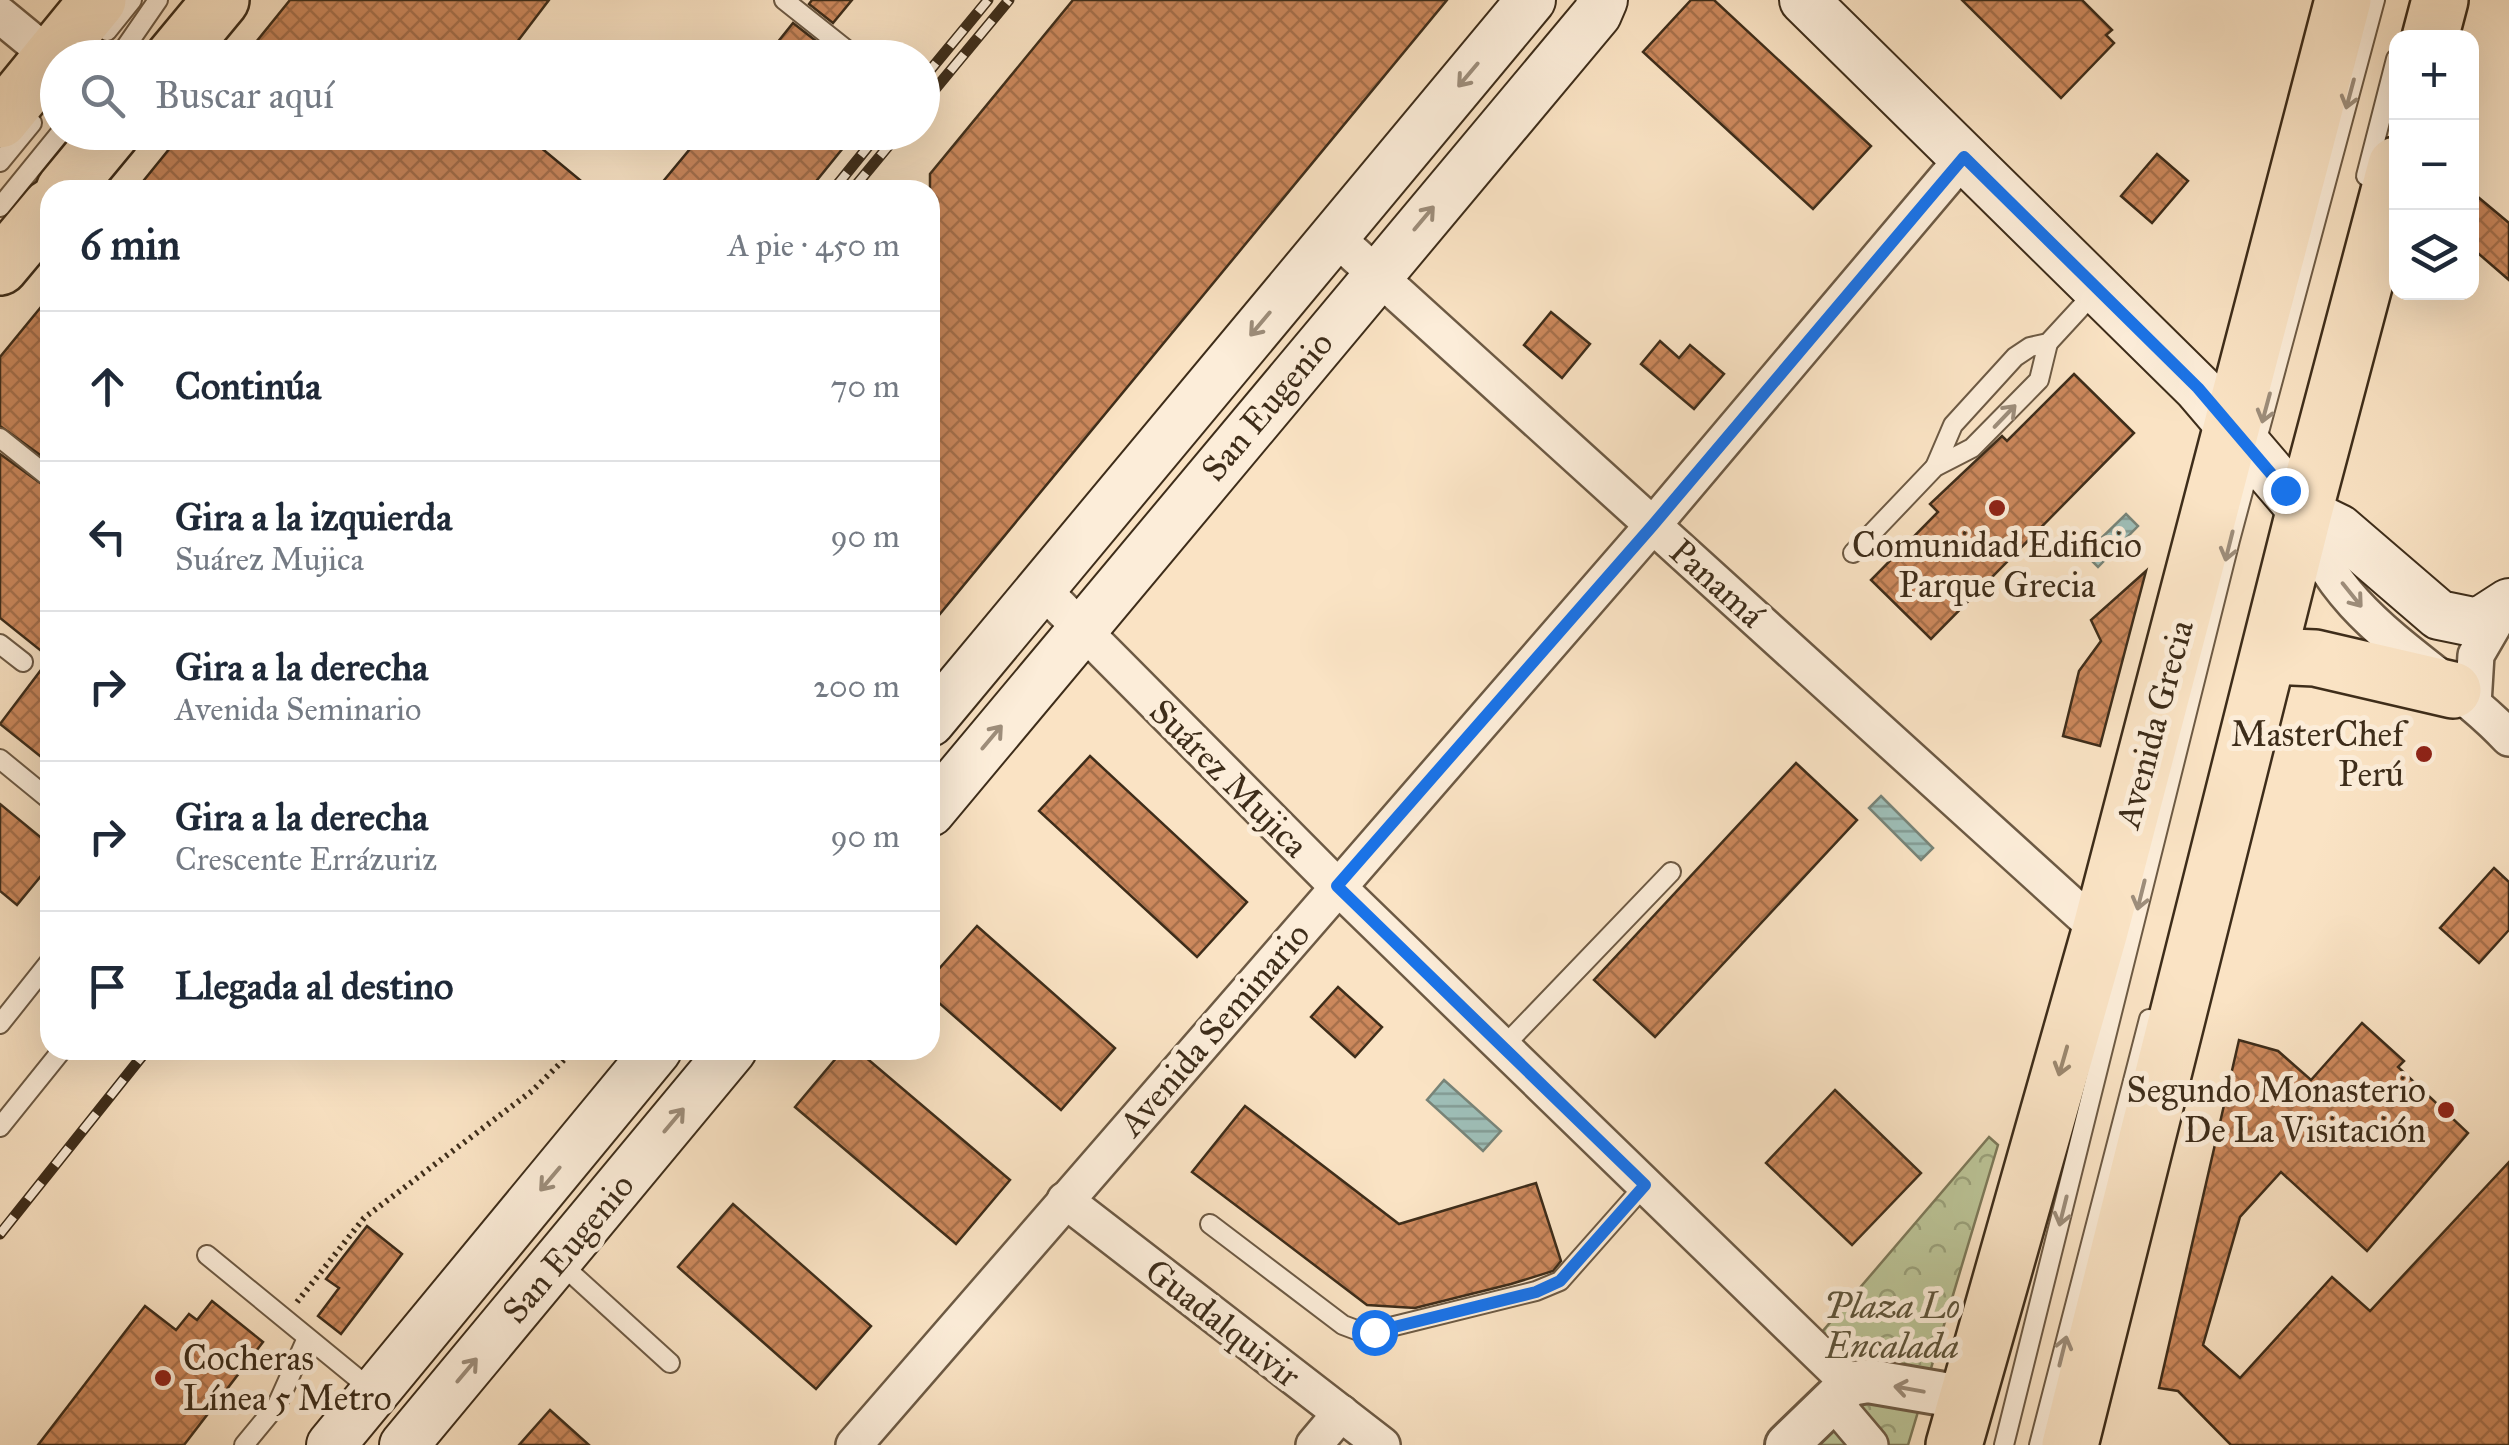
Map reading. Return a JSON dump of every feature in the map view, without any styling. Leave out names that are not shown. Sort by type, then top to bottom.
[{"type":"main road","points":[[188,40],[221,0]]},
{"type":"main road","name":"San Eugenio","points":[[940,710],[1530,0]]},
{"type":"main road","points":[[1804,0],[2098,289],[2275,474],[2339,530],[2439,615],[2468,624],[2505,608]]},
{"type":"main road","name":"Avenida Grecia","points":[[2070,1445],[2270,656],[2275,474],[2343,0]]},
{"type":"main road","points":[[2432,30],[2440,0]]},
{"type":"main road","name":"San Eugenio","points":[[940,800],[1603,5]]},
{"type":"main road","name":"Avenida Grecia","points":[[1961,1422],[2100,931],[2275,474],[2380,177]]},
{"type":"main road","points":[[0,267],[40,219]]},
{"type":"main road","points":[[2270,656],[2316,658],[2463,697]]},
{"type":"main road","name":"San Eugenio","points":[[331,1445],[650,1060]]},
{"type":"main road","name":"San Eugenio","points":[[404,1445],[724,1060]]},
{"type":"main road","points":[[467,1279],[509,1318]]},
{"type":"street","points":[[0,15],[40,68]]},
{"type":"street","name":"Avenida Seminario","points":[[854,1445],[1653,525],[1964,157]]},
{"type":"street","name":"Panamá","points":[[1333,236],[2100,931]]},
{"type":"street","points":[[2275,474],[2315,545],[2363,610],[2410,656],[2509,738]]},
{"type":"street","name":"Suárez Mujica","points":[[1041,588],[1337,886],[1645,1185],[1841,1392],[1870,1445]]},
{"type":"street","points":[[2463,697],[2476,655],[2505,608]]},
{"type":"street","name":"Guadalquivir","points":[[1065,1200],[1382,1445]]},
{"type":"street","points":[[1787,1445],[1841,1392],[1868,1382],[1961,1422]]},
{"type":"street","points":[[1314,1445],[1341,1413]]},
{"type":"lane","points":[[108,40],[132,0]]},
{"type":"lane","points":[[130,40],[158,0]]},
{"type":"lane","points":[[784,0],[834,40]]},
{"type":"lane","points":[[2004,1445],[2275,474],[2375,0]]},
{"type":"lane","points":[[2380,177],[2389,111]]},
{"type":"lane","points":[[0,162],[40,128]]},
{"type":"lane","points":[[0,207],[40,147]]},
{"type":"lane","points":[[1853,553],[1936,468],[1972,448],[2039,380],[2048,343],[2098,289]]},
{"type":"lane","points":[[1936,468],[1946,437],[1966,412],[2024,350],[2048,343]]},
{"type":"lane","points":[[0,438],[40,470]]},
{"type":"lane","points":[[0,644],[23,662]]},
{"type":"lane","points":[[0,759],[40,792]]},
{"type":"lane","points":[[1503,1048],[1671,872]]},
{"type":"lane","points":[[0,1024],[40,974]]},
{"type":"lane","points":[[2039,1445],[2155,996]]},
{"type":"lane","points":[[0,1127],[54,1060]]},
{"type":"lane","points":[[1210,1224],[1343,1325],[1374,1332],[1536,1292],[1560,1281],[1645,1185]]},
{"type":"lane","points":[[207,1255],[374,1392]]},
{"type":"lane","points":[[557,1261],[670,1363]]},
{"type":"lane","points":[[244,1445],[276,1405],[307,1338]]},
{"type":"path","points":[[284,1318],[364,1218],[532,1091],[564,1060]]},
{"type":"green space","name":"Plaza Lo Encalada","points":[[1989,1137],[1998,1145],[1908,1445],[1808,1445],[1869,1378],[1822,1332]]},
{"type":"water","points":[[2126,514],[2138,526],[2098,567],[2085,554]]},
{"type":"water","points":[[1881,796],[1933,848],[1921,860],[1869,808]]},
{"type":"water","points":[[1444,1080],[1501,1131],[1483,1151],[1427,1100]]},
{"type":"building","points":[[290,0],[549,0],[519,40],[258,40]]},
{"type":"building","points":[[812,0],[852,0],[833,23],[809,4]]},
{"type":"building","points":[[1073,0],[1447,0],[940,614],[940,180],[930,180],[930,174]]},
{"type":"building","points":[[1691,0],[1714,0],[1871,146],[1813,209],[1643,52]]},
{"type":"building","points":[[1962,0],[2082,0],[2112,30],[2106,35],[2114,43],[2061,98]]},
{"type":"building","points":[[793,23],[815,40],[779,40]]},
{"type":"building","points":[[168,150],[544,150],[580,180],[144,180]]},
{"type":"building","points":[[689,150],[841,150],[817,180],[664,180]]},
{"type":"building","points":[[2157,154],[2188,181],[2152,223],[2121,196]]},
{"type":"building","points":[[2479,198],[2509,223],[2509,280],[2479,254]]},
{"type":"building","points":[[40,308],[40,455],[0,426],[0,357]]},
{"type":"building","points":[[1551,312],[1590,344],[1562,378],[1524,345]]},
{"type":"building","points":[[1660,341],[1679,358],[1690,345],[1724,374],[1694,409],[1641,364]]},
{"type":"building","name":"Comunidad Edificio Parque Grecia","points":[[2074,374],[2134,433],[1931,639],[1871,580],[1938,512],[1930,504],[2002,436],[2007,441]]},
{"type":"building","points":[[0,454],[40,483],[40,650],[0,618]]},
{"type":"building","points":[[2146,571],[2100,746],[2063,736],[2079,671],[2101,641],[2091,620]]},
{"type":"building","points":[[40,671],[40,756],[0,724]]},
{"type":"building","points":[[1090,756],[1247,902],[1197,957],[1039,811]]},
{"type":"building","points":[[1796,763],[1857,820],[1655,1037],[1594,980]]},
{"type":"building","points":[[0,804],[40,837],[40,877],[17,905],[0,891]]},
{"type":"building","points":[[2494,868],[2509,882],[2509,930],[2479,963],[2440,928]]},
{"type":"building","points":[[977,926],[1115,1048],[1061,1110],[940,1004],[940,968]]},
{"type":"building","points":[[1338,987],[1382,1027],[1355,1057],[1311,1017]]},
{"type":"building","points":[[2362,1023],[2404,1061],[2398,1067],[2468,1133],[2367,1251],[2281,1172],[2240,1217],[2203,1345],[2240,1378],[2332,1277],[2370,1311],[2509,1162],[2509,1445],[2231,1445],[2178,1391],[2159,1388],[2239,1040],[2278,1051],[2311,1080]]},
{"type":"building","points":[[835,1060],[869,1060],[1010,1180],[956,1244],[795,1107]]},
{"type":"building","points":[[1835,1090],[1921,1173],[1852,1245],[1766,1163]]},
{"type":"building","points":[[1245,1106],[1399,1224],[1536,1183],[1561,1261],[1553,1271],[1415,1308],[1367,1305],[1192,1172]]},
{"type":"building","points":[[733,1204],[871,1326],[816,1389],[678,1267]]},
{"type":"building","points":[[367,1226],[402,1254],[341,1334],[318,1316],[339,1288],[326,1279]]},
{"type":"building","name":"Cocheras Línea 5 Metro","points":[[212,1301],[263,1342],[184,1445],[38,1445],[145,1306],[176,1330],[189,1314],[197,1320]]},
{"type":"building","points":[[550,1410],[589,1445],[519,1445]]},
{"type":"railway","points":[[940,58],[988,0]]},
{"type":"railway","points":[[940,83],[1009,0]]},
{"type":"railway","points":[[841,180],[865,150]]},
{"type":"railway","points":[[860,180],[885,150]]},
{"type":"railway","points":[[0,1234],[139,1060]]},
{"type":"place","name":"Comunidad Edificio Parque Grecia","points":[[1997,508]]},
{"type":"place","name":"MasterChef Perú","points":[[2424,754]]},
{"type":"place","name":"Segundo Monasterio De La Visitación","points":[[2446,1110]]},
{"type":"place","name":"Cocheras Línea 5 Metro","points":[[163,1378]]},
{"type":"route","points":[[1374,1332],[1536,1292],[1560,1281],[1645,1185],[1337,886],[1653,525],[1964,157],[2198,388],[2285,490]]}]
